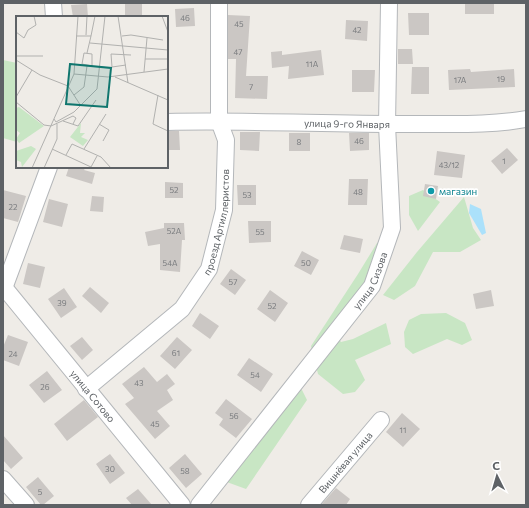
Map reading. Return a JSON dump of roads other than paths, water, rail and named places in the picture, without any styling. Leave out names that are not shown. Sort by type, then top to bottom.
[{"type":"street","points":[[53,3],[54,16]]},
{"type":"street","name":"проезд Артиллеристов","points":[[86,389],[182,309],[208,269],[224,210],[226,140],[219,121],[219,3]]},
{"type":"street","name":"улица Сизова","points":[[199,505],[372,286],[392,228],[387,125],[389,3]]},
{"type":"street","name":"улица 9-го Января","points":[[168,122],[219,121],[387,125],[506,123],[526,119]]},
{"type":"street","name":"улица Сотово","points":[[49,168],[3,288],[182,505]]},
{"type":"street","name":"Вишнёвая улица","points":[[309,505],[381,420]]},
{"type":"street","points":[[3,479],[26,505]]},
{"type":"water","points":[[470,204],[481,209],[486,233],[482,235],[469,213]]},
{"type":"place","name":"магазин","points":[[431,191]]}]
